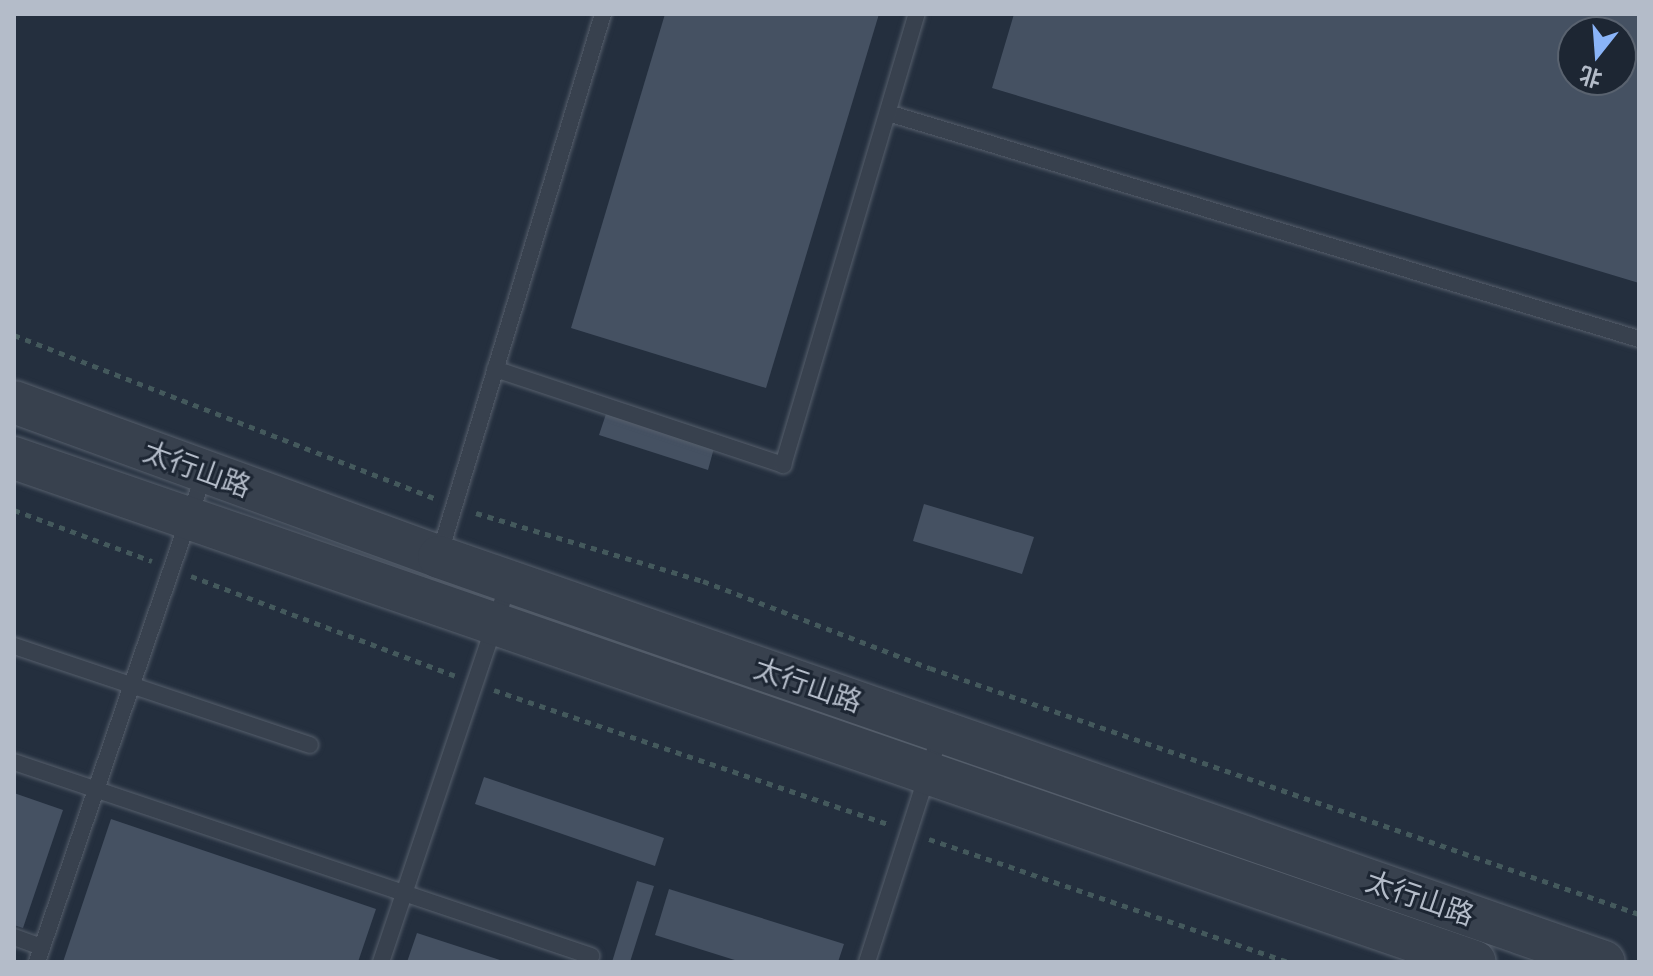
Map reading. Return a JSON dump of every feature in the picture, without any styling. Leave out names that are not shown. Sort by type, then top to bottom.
[{"type":"street","name":"太行山路","points":[[14,402],[439,557],[941,731],[1562,955],[1604,962]]},
{"type":"street","name":"太行山路","points":[[14,458],[1475,962]]},
{"type":"lane","points":[[439,557],[603,14]]},
{"type":"lane","points":[[495,369],[783,465],[917,14]]},
{"type":"lane","points":[[888,113],[1639,339]]},
{"type":"lane","points":[[14,937],[40,954],[205,471]]},
{"type":"lane","points":[[381,962],[509,581]]},
{"type":"lane","points":[[14,646],[310,745]]},
{"type":"lane","points":[[867,962],[941,731]]},
{"type":"lane","points":[[14,762],[591,956]]},
{"type":"path","points":[[14,335],[454,506],[703,581],[930,668],[1639,914]]},
{"type":"path","points":[[14,510],[474,683],[1288,962]]},
{"type":"building","points":[[665,14],[879,14],[766,388],[571,328]]},
{"type":"building","points":[[1014,14],[1639,14],[1639,283],[992,88]]},
{"type":"building","points":[[606,414],[714,448],[708,470],[599,435]]},
{"type":"building","points":[[924,504],[1034,537],[1022,574],[913,541]]},
{"type":"building","points":[[484,777],[664,838],[655,866],[475,804]]},
{"type":"building","points":[[14,793],[63,810],[23,928],[14,925]]},
{"type":"building","points":[[111,819],[376,909],[358,962],[63,962]]},
{"type":"building","points":[[637,881],[654,886],[630,962],[612,962]]},
{"type":"building","points":[[669,889],[844,944],[838,962],[741,962],[655,935]]},
{"type":"building","points":[[417,933],[503,961],[503,962],[407,962]]}]
